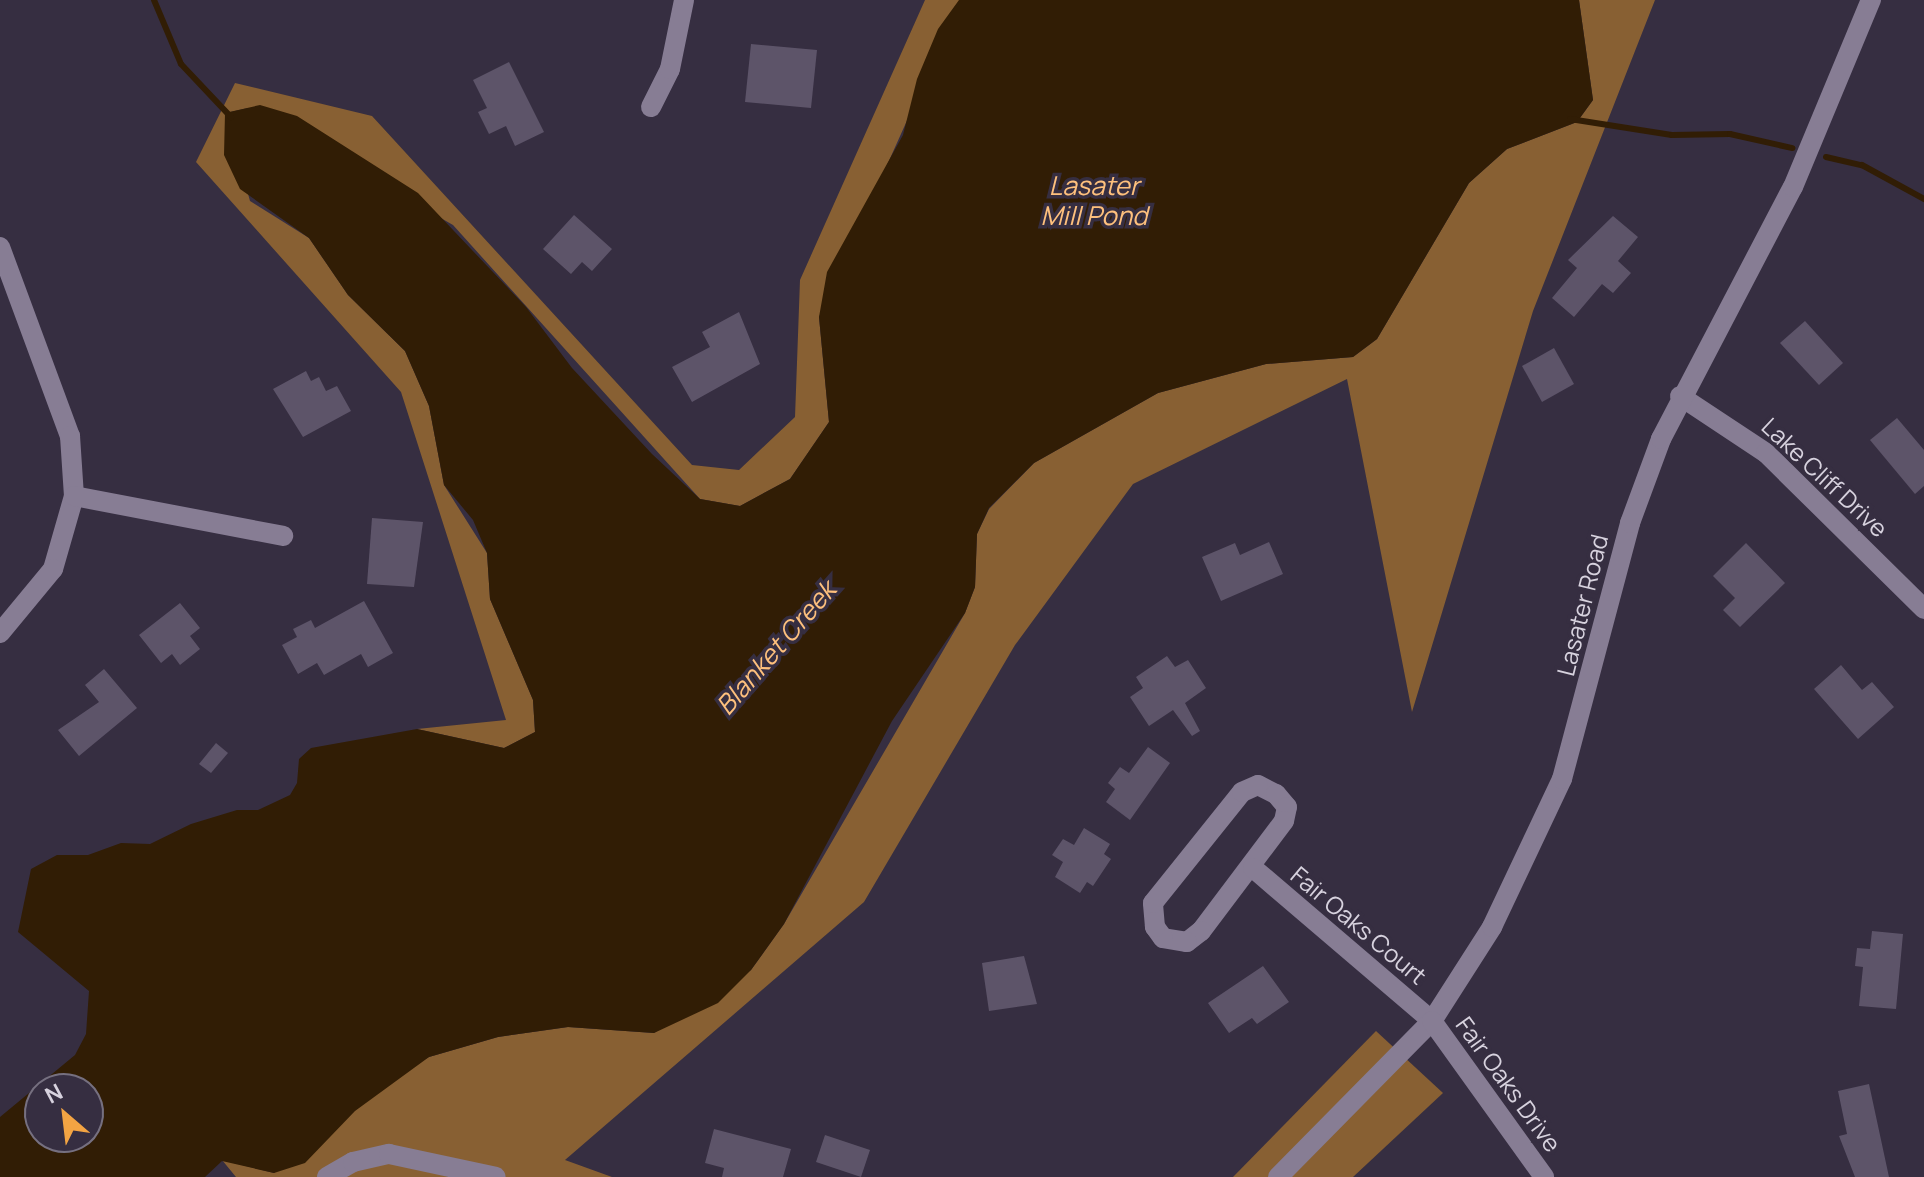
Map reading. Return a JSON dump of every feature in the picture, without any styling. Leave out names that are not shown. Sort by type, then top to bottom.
[{"type":"street","points":[[651,107],[670,69],[684,0]]},
{"type":"street","name":"Lasater Road","points":[[1278,1177],[1432,1021],[1492,927],[1562,779],[1630,523],[1680,396],[1793,187],[1871,0]]},
{"type":"street","points":[[0,247],[70,436],[74,496],[53,569],[0,633]]},
{"type":"street","name":"Lake Cliff Drive","points":[[1680,396],[1766,453],[1924,609]]},
{"type":"street","points":[[74,496],[283,536]]},
{"type":"street","points":[[1258,785],[1276,794],[1287,807],[1284,821],[1253,868],[1187,942],[1163,938],[1155,927],[1153,903],[1242,792],[1258,785]]},
{"type":"street","name":"Fair Oaks Court","points":[[1253,868],[1432,1021]]},
{"type":"street","name":"Fair Oaks Drive","points":[[1432,1021],[1544,1177]]},
{"type":"street","points":[[327,1177],[353,1162],[389,1154],[496,1177]]},
{"type":"shaded area","points":[[925,0],[961,0],[819,317],[829,422],[790,479],[740,506],[700,499],[453,225],[248,108],[226,113],[250,201],[309,238],[348,295],[405,351],[429,406],[444,485],[487,553],[490,599],[533,700],[535,732],[504,748],[417,729],[506,720],[401,392],[196,162],[235,83],[372,116],[692,465],[739,470],[795,417],[800,280]]},
{"type":"shaded area","points":[[1579,0],[1655,0],[1533,311],[1412,712],[1347,379],[1133,484],[1015,645],[864,902],[565,1160],[612,1177],[236,1177],[222,1160],[274,1173],[396,1076],[429,1057],[498,1037],[568,1027],[654,1033],[751,970],[784,924],[965,613],[975,587],[977,534],[989,509],[1034,463],[1158,393],[1266,364],[1353,357],[1377,339],[1469,183],[1507,149],[1577,122],[1593,100]]},
{"type":"shaded area","points":[[1376,1031],[1443,1093],[1353,1177],[1233,1177]]},
{"type":"water","name":"Lasater Mill Pond","points":[[959,0],[1579,0],[1593,100],[1577,122],[1507,149],[1469,183],[1377,339],[1353,357],[1266,364],[1158,393],[1034,463],[989,508],[977,534],[975,587],[965,613],[892,721],[784,924],[751,970],[718,1003],[654,1033],[568,1027],[498,1037],[429,1057],[355,1111],[305,1163],[274,1173],[222,1161],[205,1177],[0,1177],[0,1117],[24,1097],[24,1153],[104,1153],[104,1073],[53,1073],[75,1055],[86,1034],[89,991],[18,932],[31,869],[57,855],[88,855],[121,843],[150,844],[191,824],[237,810],[258,810],[290,795],[297,783],[299,759],[311,748],[417,729],[504,748],[535,732],[533,700],[490,599],[487,553],[473,520],[444,485],[429,406],[405,351],[348,295],[309,238],[240,189],[224,155],[225,113],[260,105],[297,116],[418,193],[526,307],[572,368],[652,454],[700,499],[740,506],[790,479],[829,422],[819,317],[827,272],[903,135],[917,79],[938,29]]},
{"type":"building","points":[[751,44],[817,50],[811,108],[745,102]]},
{"type":"building","points":[[509,62],[544,132],[515,146],[506,126],[489,134],[478,112],[487,108],[473,80]]},
{"type":"building","points":[[574,215],[612,249],[592,271],[582,262],[571,274],[543,249]]},
{"type":"building","points":[[1613,216],[1638,237],[1618,261],[1631,273],[1613,293],[1602,284],[1574,317],[1552,298],[1577,268],[1568,260]]},
{"type":"building","points":[[739,312],[760,364],[692,402],[672,367],[710,347],[702,332]]},
{"type":"building","points":[[1805,321],[1843,363],[1819,385],[1780,343]]},
{"type":"building","points":[[1554,348],[1574,384],[1542,402],[1522,366]]},
{"type":"building","points":[[306,371],[311,381],[319,377],[326,391],[337,386],[351,411],[303,437],[273,389]]},
{"type":"building","points":[[1897,418],[1924,450],[1924,486],[1915,494],[1870,440]]},
{"type":"building","points":[[372,518],[423,522],[414,587],[367,584]]},
{"type":"building","points":[[1269,542],[1283,574],[1221,601],[1202,557],[1235,543],[1240,555]]},
{"type":"building","points":[[1746,543],[1785,583],[1740,627],[1723,610],[1735,598],[1713,576]]},
{"type":"building","points":[[364,601],[393,653],[368,667],[361,654],[324,675],[317,663],[298,674],[282,645],[297,637],[293,629],[311,620],[315,628]]},
{"type":"building","points":[[180,603],[200,628],[190,636],[200,649],[180,665],[172,654],[161,663],[139,635]]},
{"type":"building","points":[[1167,656],[1175,667],[1188,660],[1206,688],[1185,703],[1200,731],[1192,736],[1173,710],[1149,726],[1130,697],[1143,688],[1136,677]]},
{"type":"building","points":[[1841,665],[1862,690],[1872,682],[1894,707],[1858,739],[1814,689]]},
{"type":"building","points":[[104,669],[137,708],[79,756],[58,730],[99,702],[85,685]]},
{"type":"building","points":[[216,743],[228,753],[211,773],[199,764]]},
{"type":"building","points":[[1148,747],[1170,763],[1130,820],[1106,802],[1115,789],[1108,783],[1120,767],[1129,773]]},
{"type":"building","points":[[1084,828],[1110,844],[1104,854],[1111,859],[1093,886],[1087,882],[1080,893],[1055,877],[1063,862],[1052,855],[1063,839],[1074,845]]},
{"type":"building","points":[[1872,931],[1903,934],[1896,1009],[1859,1006],[1863,967],[1855,966],[1857,948],[1870,949]]},
{"type":"building","points":[[1024,956],[1037,1004],[989,1011],[982,963]]},
{"type":"building","points":[[1263,966],[1289,1002],[1257,1024],[1252,1018],[1229,1033],[1208,1003]]},
{"type":"building","points":[[1869,1084],[1889,1177],[1855,1177],[1839,1136],[1847,1134],[1838,1091]]},
{"type":"building","points":[[714,1129],[791,1149],[783,1177],[722,1177],[724,1168],[705,1163]]},
{"type":"building","points":[[825,1135],[870,1150],[861,1177],[816,1162]]},
{"type":"waterway","points":[[154,0],[181,64],[231,117]]},
{"type":"waterway","points":[[1570,119],[1672,135],[1730,134],[1792,148]]},
{"type":"waterway","points":[[1826,157],[1862,165],[1924,199]]},
{"type":"water label","name":"Blanket Creek","points":[[776,648]]}]
